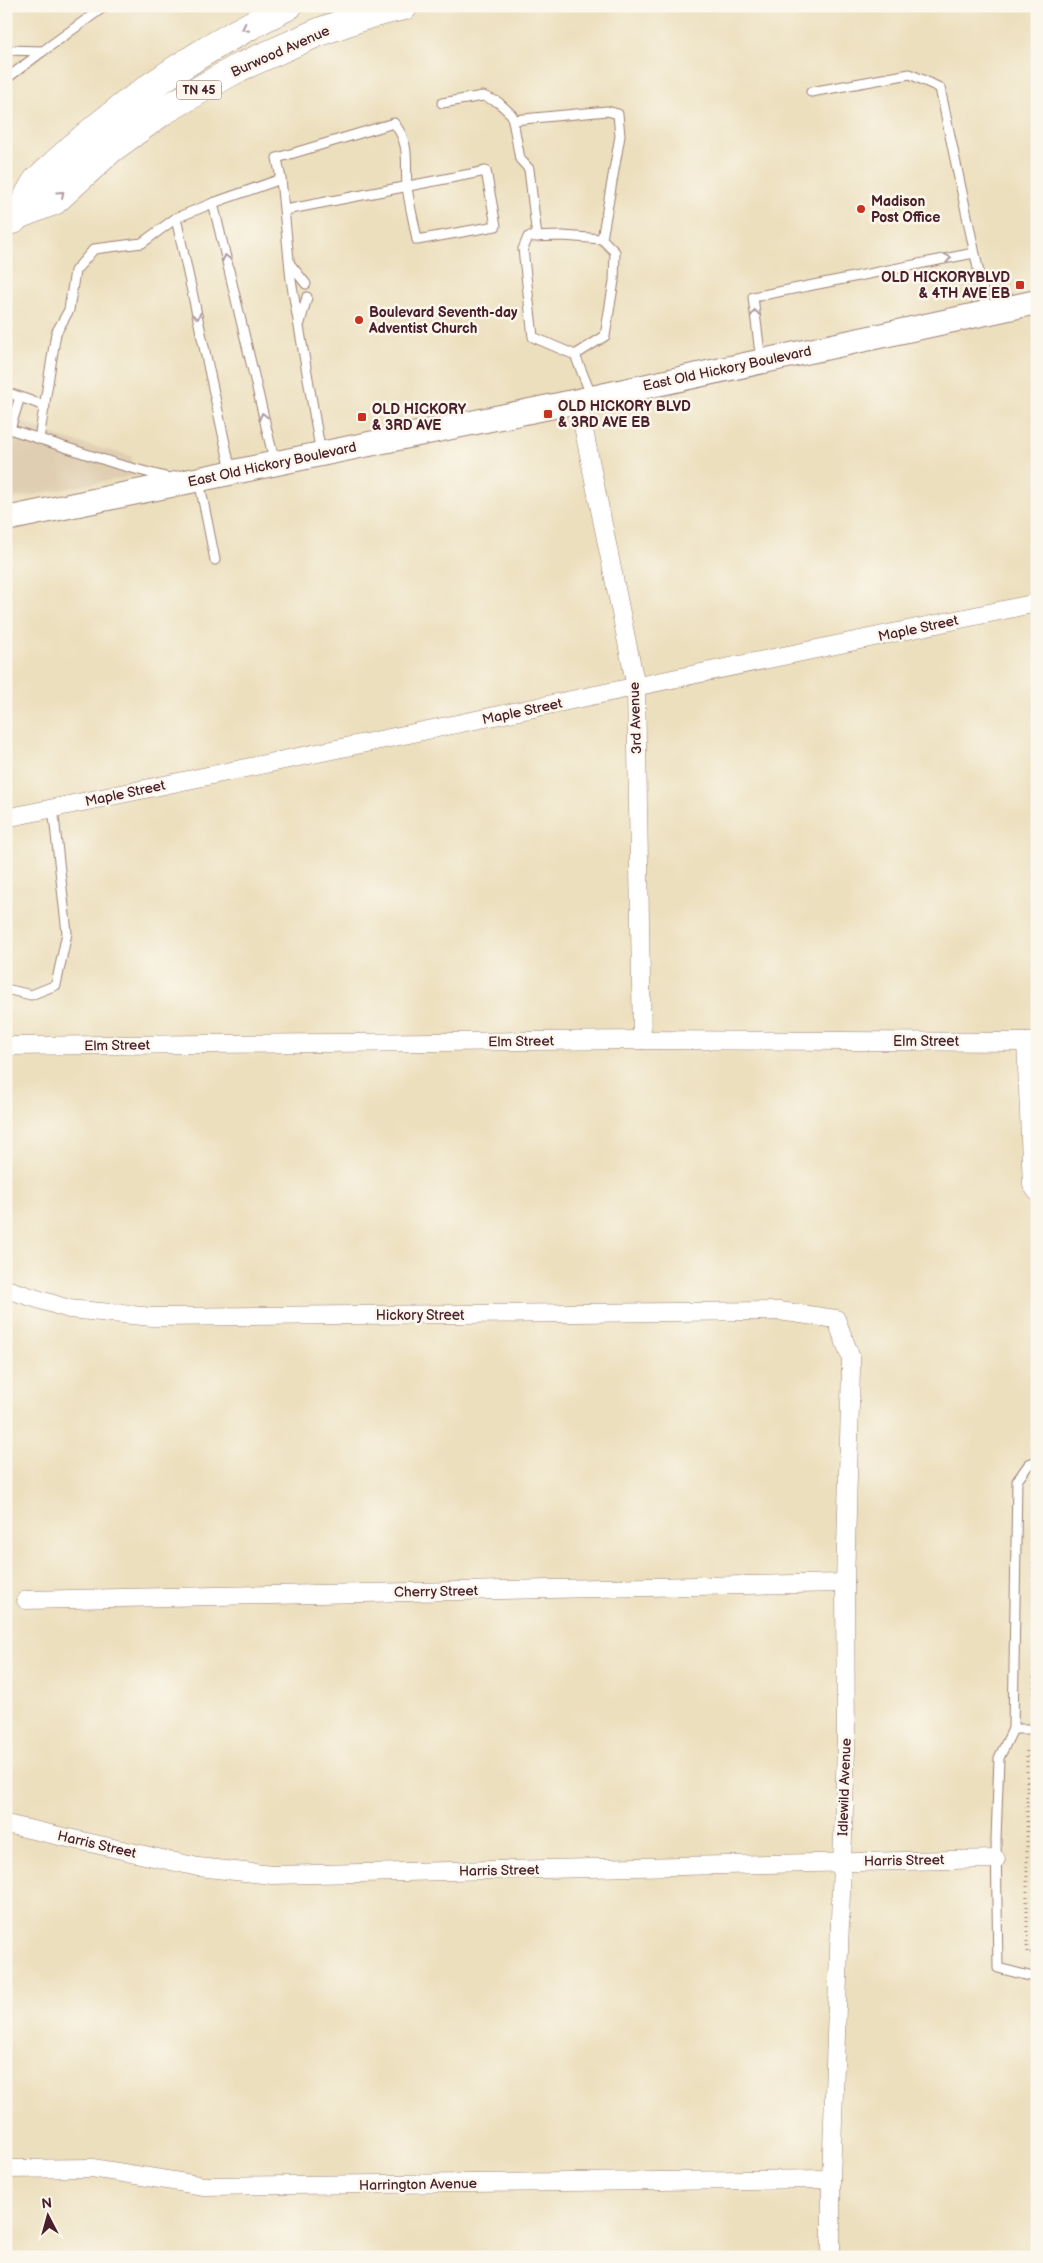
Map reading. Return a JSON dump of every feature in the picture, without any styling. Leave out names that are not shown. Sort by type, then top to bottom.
[{"type":"main road","name":"Burwood Avenue","points":[[10,214],[37,182],[84,137],[170,72],[233,33],[288,6]]},
{"type":"main road","name":"Burwood Avenue","points":[[10,214],[54,201],[112,149],[163,111],[238,68],[319,32],[367,15],[404,6]]},
{"type":"street","name":"East Old Hickory Boulevard","points":[[6,519],[585,399],[1037,302]]},
{"type":"street","name":"3rd Avenue","points":[[585,399],[636,687],[642,1040]]},
{"type":"street","name":"Maple Street","points":[[6,818],[1037,603]]},
{"type":"street","name":"Elm Street","points":[[6,1046],[642,1040],[1032,1042]]},
{"type":"street","points":[[1032,1042],[1032,1185],[1037,1192]]},
{"type":"street","name":"Hickory Street","points":[[6,1289],[69,1309],[154,1317],[779,1311],[836,1319]]},
{"type":"street","name":"Idlewild Avenue","points":[[831,2257],[831,2179],[846,1749],[845,1583],[851,1358],[836,1319]]},
{"type":"street","name":"Cherry Street","points":[[26,1600],[845,1583]]},
{"type":"street","name":"Harris Street","points":[[6,1824],[198,1867],[272,1876],[842,1861],[996,1859]]},
{"type":"street","name":"Harrington Avenue","points":[[6,2169],[92,2168],[204,2186],[831,2179]]},
{"type":"lane","points":[[6,79],[105,6]]},
{"type":"lane","points":[[6,50],[43,50]]},
{"type":"lane","points":[[811,92],[910,74],[940,88],[987,312]]},
{"type":"lane","points":[[442,103],[483,96],[498,102],[512,115],[520,159],[529,169],[537,237]]},
{"type":"lane","points":[[513,120],[607,111],[618,114],[620,136],[602,239]]},
{"type":"lane","points":[[285,210],[407,186],[486,171],[496,226],[418,240],[407,186],[407,149],[403,134],[394,123],[277,158],[299,326],[321,454]]},
{"type":"lane","points":[[39,440],[56,333],[70,310],[75,271],[94,249],[142,243],[176,218],[212,203],[281,179]]},
{"type":"lane","points":[[212,203],[275,464]]},
{"type":"lane","points":[[176,218],[231,473]]},
{"type":"lane","points":[[563,236],[602,239],[615,252],[614,281],[605,336],[576,355],[533,337],[523,249],[528,238],[563,236]]},
{"type":"lane","points":[[761,361],[753,297],[974,253]]},
{"type":"lane","points":[[290,264],[306,284]]},
{"type":"lane","points":[[299,326],[308,297]]},
{"type":"lane","points":[[576,355],[585,399]]},
{"type":"lane","points":[[6,392],[45,406]]},
{"type":"lane","points":[[20,397],[8,428],[39,440],[117,464],[193,481],[215,560]]},
{"type":"lane","points":[[6,990],[31,996],[56,985],[67,933],[54,808]]},
{"type":"lane","points":[[1037,1461],[1029,1464],[1017,1481],[1013,1729],[999,1758],[996,1859],[998,1968],[1037,1978]]},
{"type":"lane","points":[[1013,1729],[1037,1729]]},
{"type":"path","points":[[1033,1476],[1034,1714]]},
{"type":"path","points":[[1037,1751],[1027,1751],[1028,1953],[1037,1952]]},
{"type":"shaded area","points":[[6,415],[65,439],[131,456],[137,475],[6,500]]},
{"type":"place","name":"Madison Post Office","points":[[861,209]]},
{"type":"place","name":"OLD HICKORYBLVD & 4TH AVE EB","points":[[1020,285]]},
{"type":"place","name":"Boulevard Seventh-day Adventist Church","points":[[359,320]]},
{"type":"place","name":"OLD HICKORY BLVD & 3RD AVE EB","points":[[548,414]]},
{"type":"place","name":"OLD HICKORY & 3RD AVE","points":[[362,417]]}]
